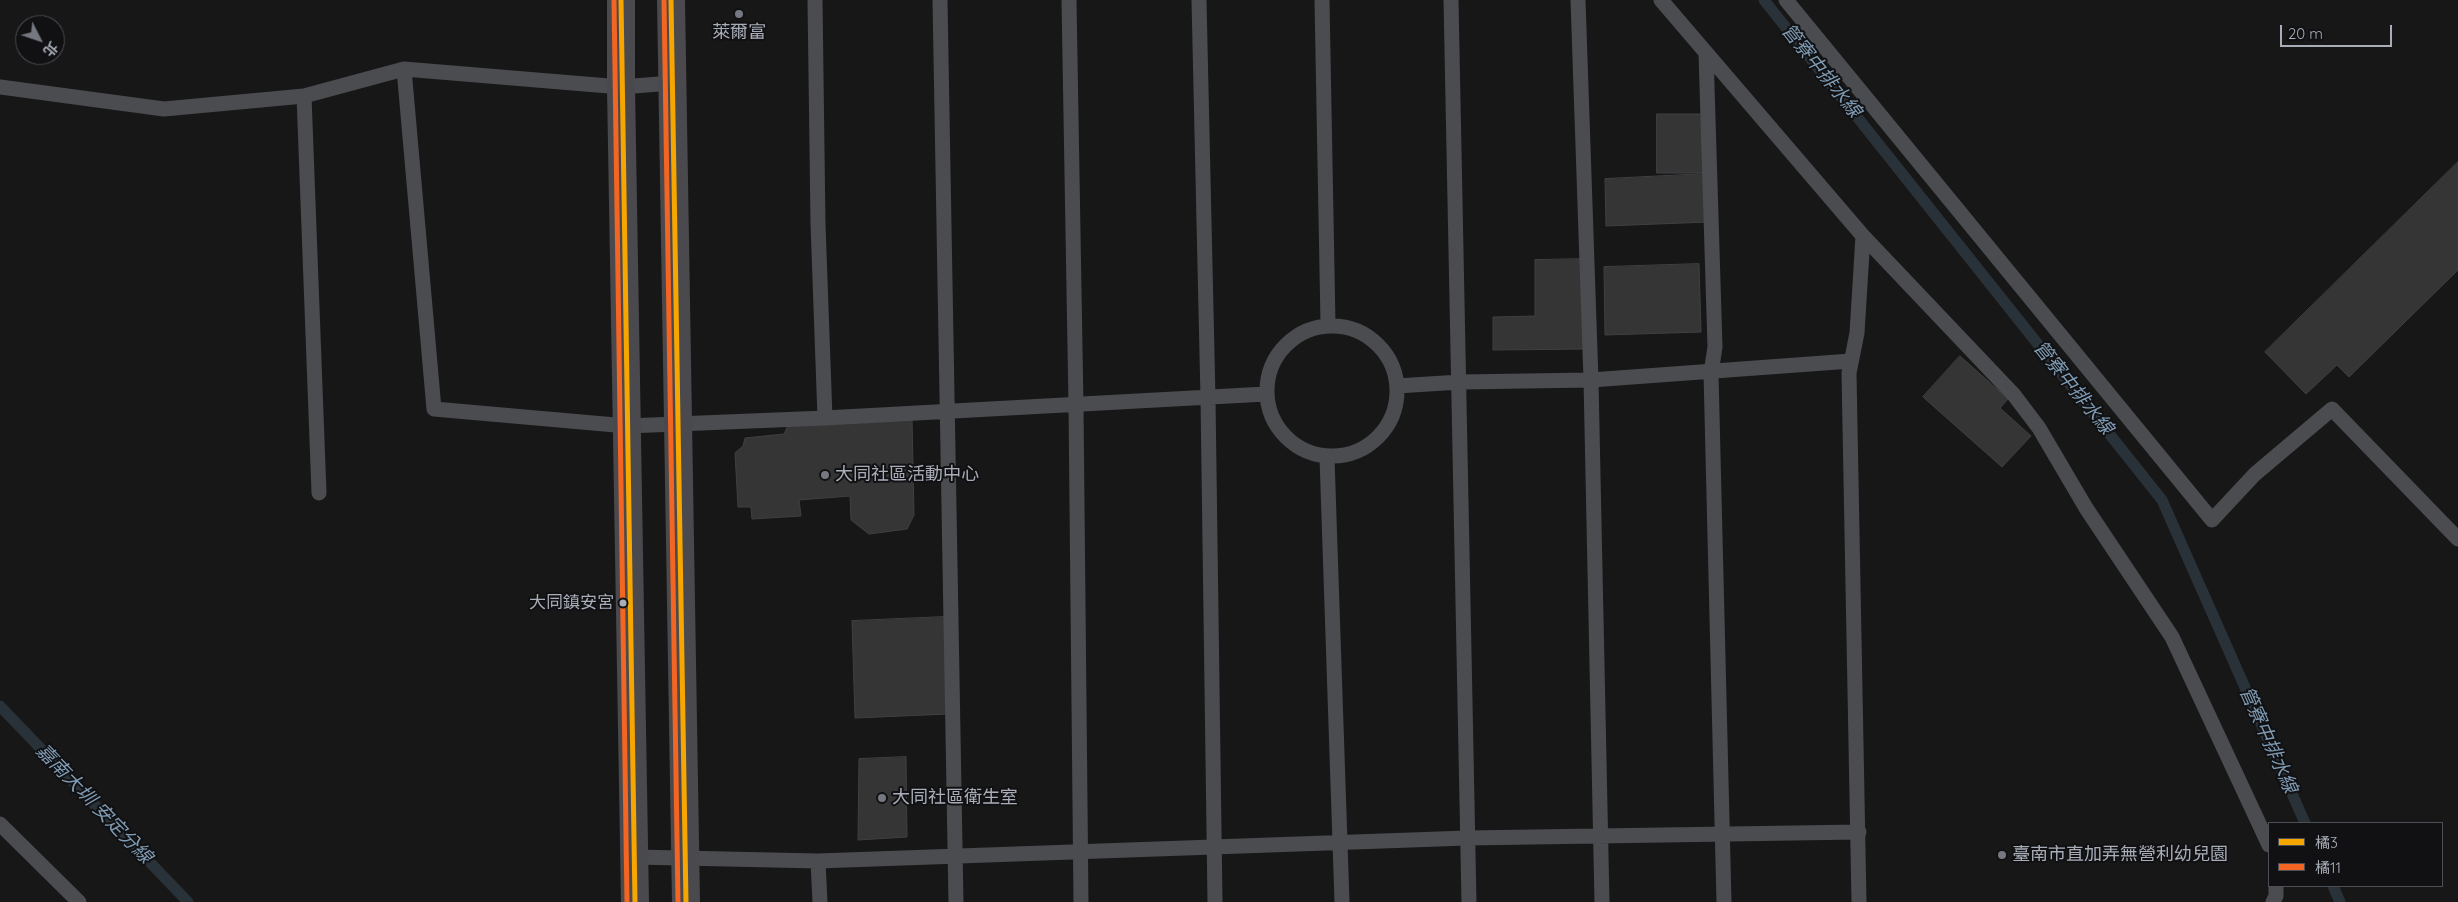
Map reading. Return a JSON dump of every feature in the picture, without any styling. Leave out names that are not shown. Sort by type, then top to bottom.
[{"type":"main road","points":[[621,0],[635,902]]},
{"type":"main road","points":[[671,0],[686,902]]},
{"type":"lane","points":[[815,0],[818,224],[825,418]]},
{"type":"lane","points":[[940,0],[956,902]]},
{"type":"lane","points":[[1068,0],[1076,405],[1081,902]]},
{"type":"lane","points":[[1199,0],[1208,398],[1215,902]]},
{"type":"lane","points":[[1322,0],[1328,324]]},
{"type":"lane","points":[[1451,0],[1469,902]]},
{"type":"lane","points":[[1578,0],[1591,380],[1602,902]]},
{"type":"lane","points":[[1661,0],[1862,236],[2014,395],[2039,428],[2086,508],[2172,637],[2268,843]]},
{"type":"lane","points":[[1786,0],[2212,520],[2255,474],[2332,410],[2458,539]]},
{"type":"lane","points":[[1706,53],[1714,347],[1712,373],[1724,902]]},
{"type":"lane","points":[[404,69],[434,409],[627,426],[825,418],[1266,394]]},
{"type":"lane","points":[[0,87],[164,109],[304,96],[404,69],[621,87],[672,84]]},
{"type":"lane","points":[[304,96],[319,493]]},
{"type":"lane","points":[[1859,902],[1848,372],[1857,333],[1862,236]]},
{"type":"lane","points":[[1328,324],[1359,329],[1382,347],[1393,367],[1397,386],[1396,407],[1388,424],[1378,437],[1354,452],[1327,458],[1301,448],[1279,430],[1266,394],[1274,360],[1298,334],[1328,324]]},
{"type":"lane","points":[[1397,386],[1460,382],[1591,380],[1712,373],[1851,361]]},
{"type":"lane","points":[[1327,458],[1342,902]]},
{"type":"lane","points":[[0,824],[79,902]]},
{"type":"lane","points":[[635,857],[818,861],[1467,838],[1722,832],[1859,832]]},
{"type":"lane","points":[[818,861],[820,902]]},
{"type":"lane","points":[[2273,902],[2276,896],[2276,887]]},
{"type":"building","points":[[1657,114],[1704,114],[1704,173],[1657,173]]},
{"type":"building","points":[[2458,162],[2458,270],[2349,377],[2337,365],[2306,394],[2265,352]]},
{"type":"building","points":[[1706,174],[1708,222],[1606,226],[1605,179]]},
{"type":"building","points":[[1587,259],[1588,349],[1493,350],[1493,317],[1535,316],[1535,260]]},
{"type":"building","points":[[1699,264],[1701,332],[1605,335],[1604,267]]},
{"type":"building","points":[[1960,356],[2008,399],[2000,408],[2031,436],[2002,467],[1923,397]]},
{"type":"building","name":"大同社區活動中心","points":[[912,418],[914,515],[907,529],[869,534],[851,520],[850,496],[799,500],[801,516],[752,519],[751,507],[738,507],[735,453],[743,446],[745,438],[784,434],[790,421]]},
{"type":"building","points":[[944,617],[948,714],[855,718],[852,621]]},
{"type":"building","name":"大同社區衛生室","points":[[906,757],[907,837],[858,840],[859,759]]},
{"type":"waterway","name":"管寮中排水線","points":[[1764,0],[2162,500],[2305,822]]},
{"type":"waterway","name":"嘉南大圳 安定分線","points":[[0,706],[188,902]]},
{"type":"waterway","name":"管寮中排水線","points":[[2333,887],[2340,902]]},
{"type":"transit line","name":"橘11","points":[[614,0],[627,902]]},
{"type":"transit line","name":"橘3","points":[[621,0],[635,902]]},
{"type":"transit line","name":"橘11","points":[[664,0],[678,902]]},
{"type":"transit line","name":"橘3","points":[[671,0],[686,902]]},
{"type":"place","name":"萊爾富","points":[[739,14]]},
{"type":"place","name":"大同社區活動中心","points":[[825,475]]},
{"type":"place","name":"大同鎮安宮","points":[[623,603]]},
{"type":"place","name":"大同社區衛生室","points":[[882,798]]},
{"type":"place","name":"臺南市直加弄無營利幼兒園","points":[[2002,855]]}]
